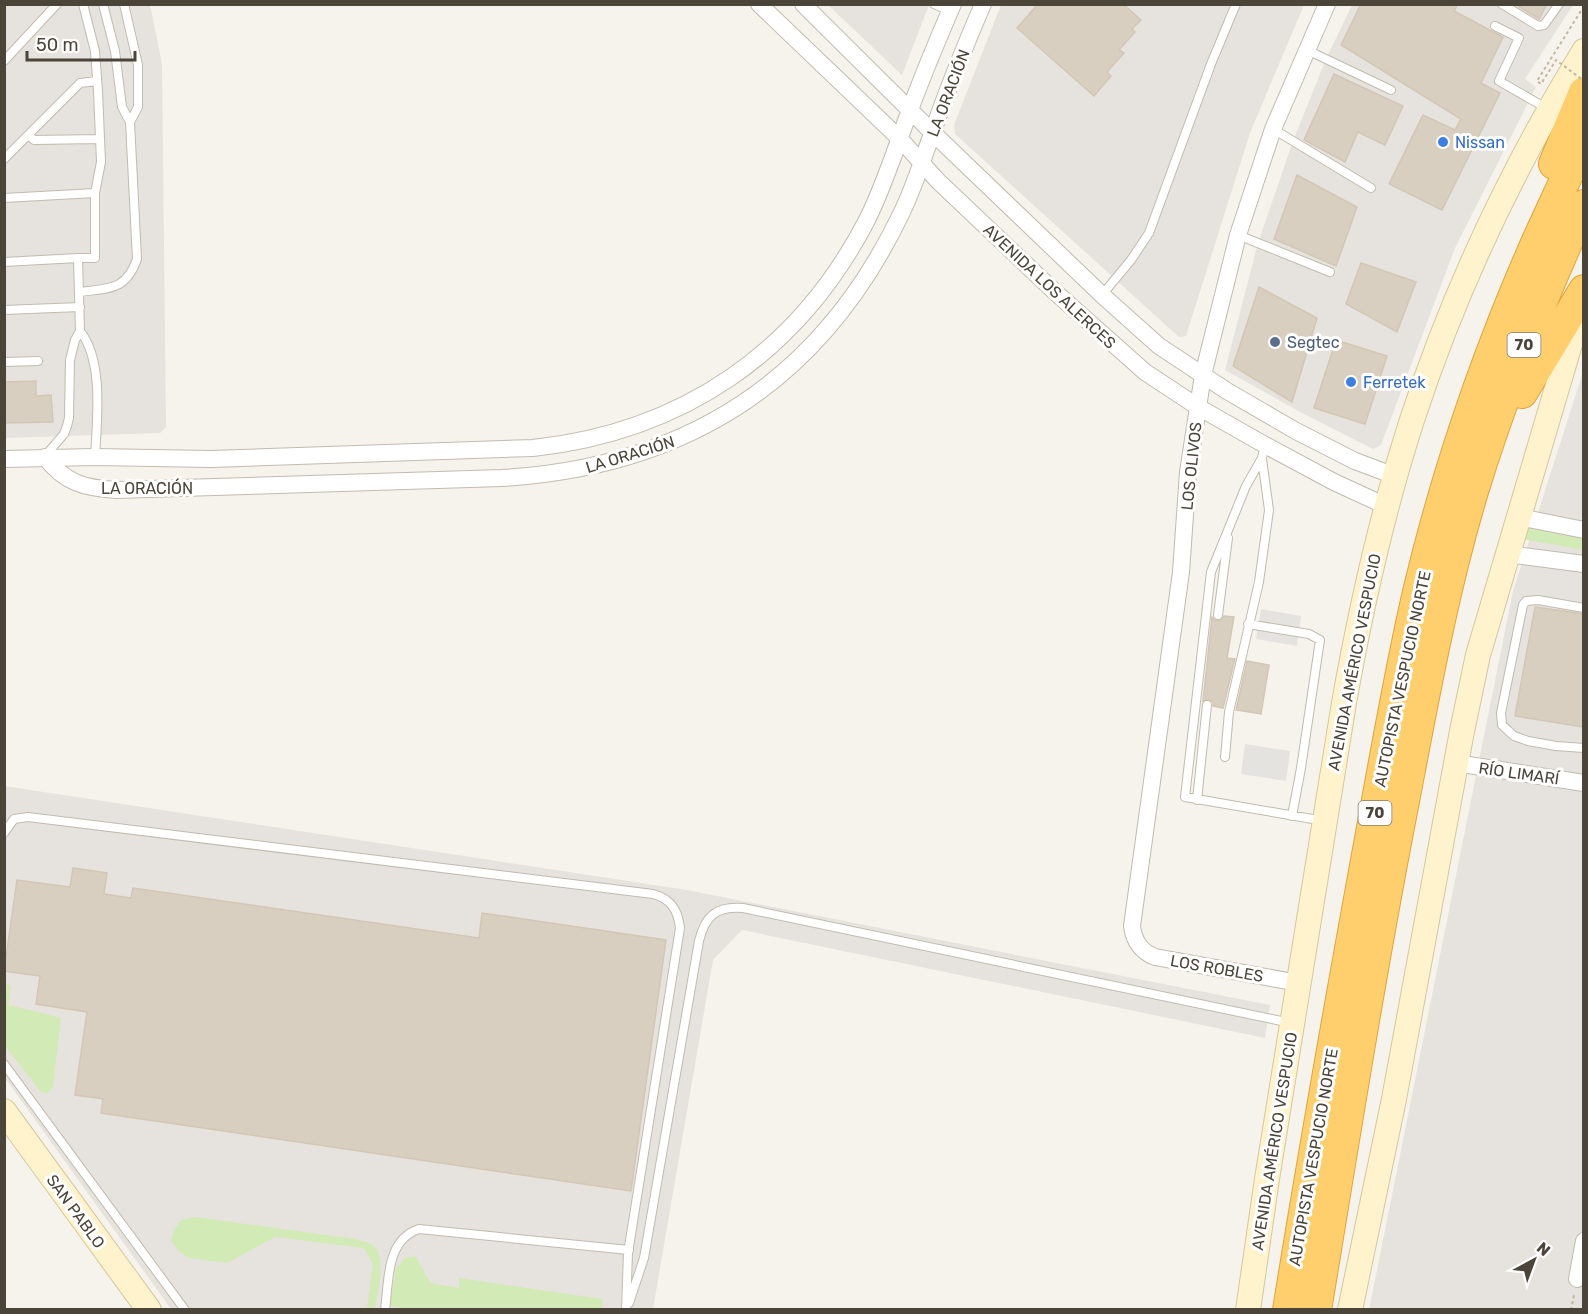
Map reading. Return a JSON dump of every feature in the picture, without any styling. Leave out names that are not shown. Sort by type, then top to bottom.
[{"type":"highway","points":[[1521,279],[1535,212],[1584,92]]},
{"type":"highway","name":"AUTOPISTA VESPUCIO NORTE","points":[[1288,1310],[1328,1068],[1416,601],[1455,460],[1490,360],[1521,279],[1584,142]]},
{"type":"highway","name":"AUTOPISTA VESPUCIO NORTE","points":[[1316,1310],[1367,999],[1438,630],[1474,489],[1528,335],[1584,205]]},
{"type":"highway","points":[[1474,489],[1528,380],[1584,290]]},
{"type":"main road","name":"AVENIDA AMÉRICO VESPUCIO","points":[[1248,1310],[1292,1023],[1356,636],[1386,506],[1430,368],[1468,272],[1502,199],[1549,110],[1584,51]]},
{"type":"main road","points":[[1350,1310],[1402,1057],[1478,655],[1573,334],[1584,307]]},
{"type":"main road","name":"SAN PABLO","points":[[4,1111],[149,1310]]},
{"type":"street","name":"AVENIDA LOS ALERCES","points":[[759,4],[900,138],[922,164],[1046,284],[1122,354],[1264,452],[1386,506]]},
{"type":"street","name":"AVENIDA LOS ALERCES","points":[[803,4],[932,132],[1102,295],[1159,346],[1296,431],[1356,461],[1395,476]]},
{"type":"street","name":"LA ORACIÓN","points":[[45,457],[63,477],[79,485],[116,490],[535,476],[599,465],[656,448],[716,421],[763,389],[809,348],[860,285],[892,232],[922,164],[932,132],[983,4]]},
{"type":"street","name":"LOS OLIVOS","points":[[1138,945],[1132,926],[1183,557],[1188,472],[1203,375],[1238,235],[1273,129],[1327,4]]},
{"type":"street","name":"LA ORACIÓN","points":[[4,459],[95,457],[211,459],[533,448],[584,441],[657,418],[700,398],[757,358],[796,322],[855,243],[880,192],[910,110],[952,8]]},
{"type":"street","points":[[533,448],[535,476]]},
{"type":"street","points":[[1519,517],[1584,530]]},
{"type":"street","points":[[1508,554],[1584,564]]},
{"type":"street","name":"RÍO LIMARÍ","points":[[1456,763],[1584,783]]},
{"type":"street","name":"LOS ROBLES","points":[[1138,945],[1155,957],[1299,983]]},
{"type":"street","points":[[1577,1279],[1584,1241]]},
{"type":"lane","points":[[4,61],[57,4]]},
{"type":"lane","points":[[4,262],[95,258],[95,193],[101,162],[100,139],[95,51],[83,4]]},
{"type":"lane","points":[[79,292],[120,285],[131,274],[137,259],[130,122],[122,107],[115,51],[103,4]]},
{"type":"lane","points":[[124,4],[138,65],[138,107],[130,122]]},
{"type":"lane","points":[[934,4],[952,8]]},
{"type":"lane","points":[[1102,295],[1131,260],[1149,233],[1211,64],[1236,4]]},
{"type":"lane","points":[[1502,4],[1538,26],[1545,25],[1559,4]]},
{"type":"lane","points":[[1495,26],[1520,38],[1499,81],[1549,110]]},
{"type":"lane","points":[[1307,50],[1391,90]]},
{"type":"lane","points":[[4,159],[80,83],[97,81]]},
{"type":"lane","points":[[1273,129],[1371,188]]},
{"type":"lane","points":[[28,135],[34,140],[100,139]]},
{"type":"lane","points":[[4,198],[95,193]]},
{"type":"lane","points":[[1238,235],[1330,272]]},
{"type":"lane","points":[[78,258],[81,331],[92,351],[96,373],[95,457]]},
{"type":"lane","points":[[4,310],[80,307]]},
{"type":"lane","points":[[45,457],[67,426],[70,360],[75,340],[81,331]]},
{"type":"lane","points":[[4,362],[38,361]]},
{"type":"lane","points":[[1264,452],[1246,486],[1211,572],[1185,797],[1326,821]]},
{"type":"lane","points":[[1225,757],[1229,712],[1259,582],[1269,510],[1264,452]]},
{"type":"lane","points":[[1218,615],[1230,523]]},
{"type":"lane","points":[[1584,608],[1538,600],[1526,601],[1523,604],[1501,713],[1502,725],[1514,736],[1556,746],[1584,748]]},
{"type":"lane","points":[[1248,624],[1309,634],[1320,640],[1292,816]]},
{"type":"lane","points":[[1197,800],[1207,705]]},
{"type":"lane","points":[[4,833],[14,819],[28,817],[653,894],[667,900],[677,910],[680,928],[629,1250],[627,1310]]},
{"type":"lane","points":[[627,1310],[644,1258],[699,941],[706,922],[717,911],[724,908],[743,908],[1292,1023]]},
{"type":"lane","points":[[4,1064],[185,1310]]},
{"type":"lane","points":[[384,1310],[392,1257],[398,1243],[408,1233],[419,1229],[629,1250]]},
{"type":"path","points":[[1584,6],[1537,81],[1541,84],[1556,60],[1584,81]]},
{"type":"shaded area","points":[[4,5],[150,5],[162,64],[166,427],[160,433],[5,438]]},
{"type":"shaded area","points":[[828,5],[929,5],[902,75]]},
{"type":"shaded area","points":[[1001,5],[1304,5],[1250,133],[1186,336],[1179,337],[955,134],[954,125]]},
{"type":"shaded area","points":[[1352,5],[1573,5],[1525,79],[1536,87],[1455,248],[1381,445],[1373,449],[1225,370],[1258,243],[1293,141],[1326,59]]},
{"type":"shaded area","points":[[1583,372],[1583,1309],[1369,1310],[1513,591]]},
{"type":"shaded area","points":[[1261,609],[1301,616],[1297,646],[1256,639]]},
{"type":"shaded area","points":[[1245,744],[1290,751],[1286,781],[1241,774]]},
{"type":"shaded area","points":[[4,786],[687,890],[1270,1005],[1265,1038],[742,930],[713,960],[653,1309],[171,1309],[5,1078]]},
{"type":"green space","points":[[1527,525],[1583,534],[1583,550],[1523,539]]},
{"type":"green space","points":[[4,984],[11,985],[9,1005],[61,1018],[53,1086],[48,1093],[41,1092],[5,1046]]},
{"type":"green space","points":[[195,1217],[355,1239],[373,1245],[380,1257],[375,1309],[367,1309],[373,1264],[364,1248],[275,1237],[227,1263],[189,1258],[180,1252],[171,1241],[174,1230],[181,1220]]},
{"type":"green space","points":[[415,1256],[431,1283],[459,1288],[459,1278],[602,1299],[603,1309],[417,1310],[390,1306],[396,1269],[405,1258]]},
{"type":"building","points":[[1038,4],[1123,4],[1141,20],[1132,29],[1135,32],[1119,50],[1124,53],[1107,72],[1111,76],[1094,96],[1017,28]]},
{"type":"building","points":[[1361,4],[1458,4],[1454,11],[1503,37],[1481,83],[1500,93],[1442,210],[1389,184],[1423,115],[1455,130],[1461,119],[1341,45]]},
{"type":"building","points":[[1515,4],[1547,4],[1539,19]]},
{"type":"building","points":[[1334,74],[1403,106],[1385,145],[1358,132],[1345,162],[1304,140]]},
{"type":"building","points":[[1297,175],[1357,207],[1336,266],[1274,239]]},
{"type":"building","points":[[1361,263],[1416,282],[1397,332],[1346,304]]},
{"type":"building","name":"Segtec","points":[[1259,287],[1317,318],[1292,402],[1233,366]]},
{"type":"building","name":"Ferretek","points":[[1336,340],[1387,356],[1365,424],[1314,408]]},
{"type":"building","points":[[36,381],[36,396],[51,395],[53,422],[4,423],[4,382]]},
{"type":"building","points":[[1535,607],[1584,614],[1584,727],[1515,716]]},
{"type":"building","points":[[1224,616],[1234,617],[1227,658],[1235,659],[1223,708],[1213,706],[1213,702],[1208,699],[1203,701],[1212,617],[1220,621]]},
{"type":"building","points":[[1247,661],[1269,665],[1261,714],[1236,710]]},
{"type":"building","points":[[73,868],[107,873],[104,894],[131,898],[133,888],[479,938],[482,913],[666,940],[631,1191],[101,1113],[103,1099],[75,1095],[87,1012],[36,1004],[40,976],[4,971],[17,880],[70,887]]},
{"type":"place","name":"Nissan","points":[[1443,142]]},
{"type":"place","name":"Segtec","points":[[1275,342]]},
{"type":"place","name":"Ferretek","points":[[1351,382]]}]
